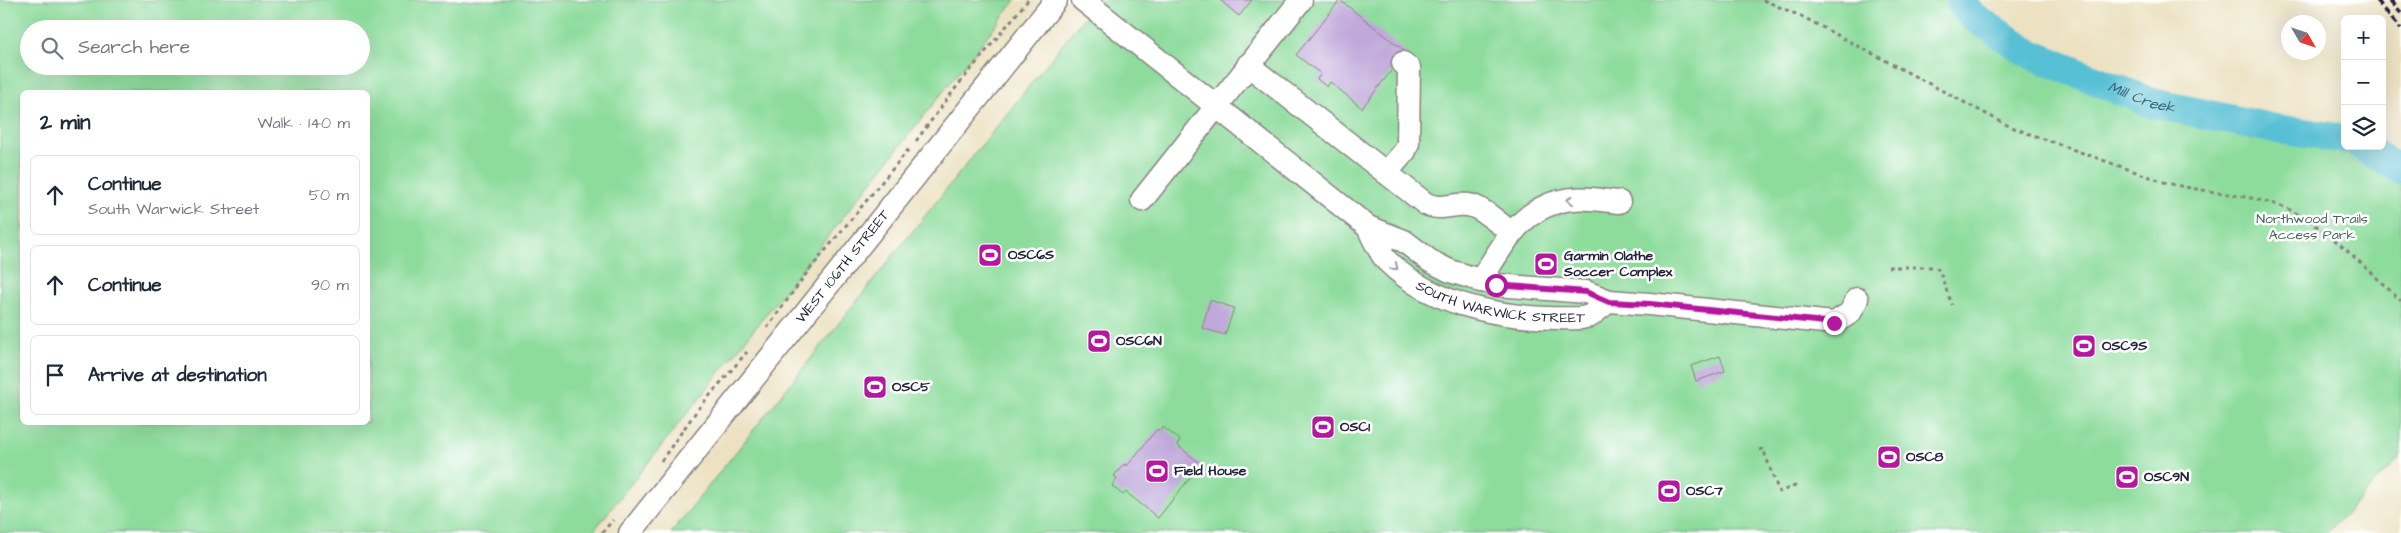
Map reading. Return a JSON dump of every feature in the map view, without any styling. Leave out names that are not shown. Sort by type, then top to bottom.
[{"type":"street","name":"WEST 106TH STREET","points":[[625,524],[1056,0]]},
{"type":"street","name":"SOUTH WARWICK STREET","points":[[1083,0],[1368,227],[1404,241],[1430,261],[1450,271],[1480,281],[1514,288],[1586,292],[1609,302]]},
{"type":"street","points":[[1142,200],[1301,0]]},
{"type":"street","points":[[1386,173],[1405,151],[1408,143],[1409,68],[1402,63]]},
{"type":"street","points":[[1248,66],[1426,204],[1435,208],[1469,205],[1512,233]]},
{"type":"street","points":[[1480,281],[1512,233],[1528,215],[1552,202],[1575,198],[1619,202]]},
{"type":"street","name":"SOUTH WARWICK STREET","points":[[1368,227],[1386,260],[1419,286],[1440,296],[1471,306],[1496,312],[1574,318],[1590,316],[1609,302]]},
{"type":"street","points":[[1609,302],[1650,304],[1834,323],[1850,314],[1856,299]]},
{"type":"path","points":[[763,333],[806,274],[914,144],[954,90],[1028,0]]},
{"type":"path","points":[[1763,0],[1803,17],[2018,130],[2187,189],[2258,200],[2298,214],[2368,270],[2401,301]]},
{"type":"path","points":[[1888,267],[1935,267],[1940,270],[1952,305]]},
{"type":"path","points":[[658,464],[698,409],[752,347]]},
{"type":"path","points":[[1759,450],[1764,449],[1778,492],[1796,486],[1797,489]]},
{"type":"path","points":[[602,533],[625,524]]},
{"type":"green space","points":[[0,0],[1016,0],[592,533],[0,533]]},
{"type":"green space","name":"Garmin Olathe Soccer Complex","points":[[1098,0],[1960,0],[1972,16],[2031,54],[2152,103],[2271,128],[2341,138],[2341,150],[2368,150],[2401,170],[2401,456],[2327,533],[671,533]]},
{"type":"building","points":[[1220,0],[1252,0],[1239,16]]},
{"type":"building","points":[[1340,0],[1406,52],[1362,108],[1330,82],[1327,87],[1317,79],[1321,74],[1296,55]]},
{"type":"building","points":[[1210,300],[1234,308],[1225,335],[1202,328]]},
{"type":"building","points":[[1720,356],[1725,371],[1696,381],[1691,366]]},
{"type":"building","name":"Field House","points":[[1163,427],[1180,440],[1177,445],[1201,464],[1158,518],[1126,492],[1123,495],[1112,486],[1117,478],[1114,476],[1124,464],[1127,466],[1157,429],[1160,431]]},
{"type":"waterway","name":"Mill Creek","points":[[1960,0],[1972,16],[2031,54],[2152,103],[2271,128],[2341,138]]},
{"type":"waterway","name":"Mill Creek","points":[[2368,150],[2401,170]]},
{"type":"railway","points":[[2376,0],[2401,29]]},
{"type":"railway","points":[[2390,0],[2401,13]]},
{"type":"place","name":"OSC6S","points":[[990,255]]},
{"type":"place","name":"Garmin Olathe Soccer Complex","points":[[1546,264]]},
{"type":"place","name":"OSC6N","points":[[1099,341]]},
{"type":"place","name":"OSC9S","points":[[2084,346]]},
{"type":"place","name":"OSC5","points":[[875,387]]},
{"type":"place","name":"OSC1","points":[[1323,427]]},
{"type":"place","name":"OSC8","points":[[1889,457]]},
{"type":"place","name":"Field House","points":[[1157,471]]},
{"type":"place","name":"OSC9N","points":[[2127,477]]},
{"type":"place","name":"OSC7","points":[[1669,491]]},
{"type":"route","points":[[1496,285],[1514,288],[1586,292],[1609,302],[1650,304],[1834,323]]},
{"type":"park label","name":"Northwood Trails Access Park","points":[[2312,227]]}]
